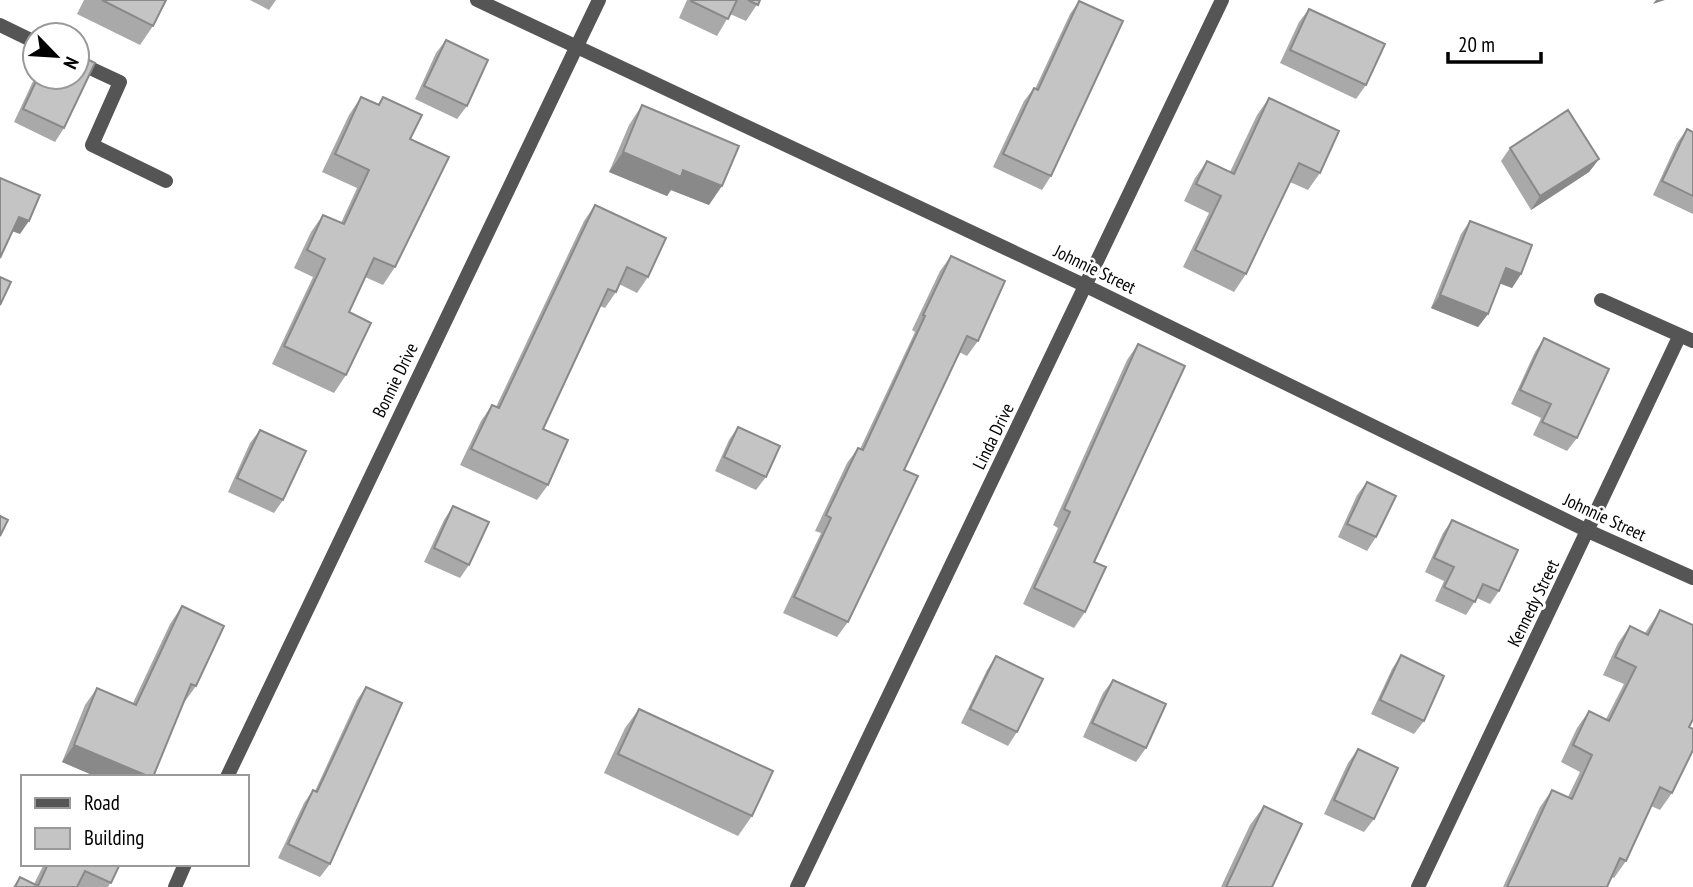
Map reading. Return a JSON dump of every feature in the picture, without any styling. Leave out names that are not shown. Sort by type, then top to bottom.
[{"type":"street","name":"Johnnie Street","points":[[477,0],[1086,286],[1588,531],[1693,578]]},
{"type":"street","name":"Bonnie Drive","points":[[228,775],[599,0]]},
{"type":"street","name":"Linda Drive","points":[[797,887],[1222,0]]},
{"type":"street","points":[[0,25],[21,36]]},
{"type":"street","points":[[91,69],[120,82],[92,145],[166,181]]},
{"type":"street","points":[[1601,300],[1686,338]]},
{"type":"street","name":"Kennedy Street","points":[[1418,887],[1588,531],[1686,338]]},
{"type":"street","points":[[175,887],[184,866]]},
{"type":"building","points":[[102,0],[166,0],[153,26]]},
{"type":"building","points":[[691,0],[737,0],[728,19]]},
{"type":"building","points":[[1079,1],[1123,21],[1051,176],[1003,154],[1034,88],[1038,90]]},
{"type":"building","points":[[1309,9],[1385,44],[1366,85],[1290,50]]},
{"type":"building","points":[[446,40],[488,60],[467,106],[424,86]]},
{"type":"building","points":[[31,91],[82,91],[64,128],[23,109]]},
{"type":"building","points":[[361,97],[379,105],[383,97],[422,115],[410,139],[449,157],[395,267],[374,258],[349,312],[371,323],[346,375],[284,346],[325,259],[307,250],[323,215],[344,224],[369,170],[335,154]]},
{"type":"building","points":[[1269,98],[1339,131],[1320,173],[1299,163],[1246,274],[1195,250],[1221,196],[1196,184],[1207,161],[1234,174]]},
{"type":"building","points":[[642,105],[739,146],[722,186],[683,170],[681,177],[623,152]]},
{"type":"building","points":[[1568,110],[1599,159],[1540,196],[1510,148]]},
{"type":"building","points":[[1687,129],[1693,132],[1693,196],[1662,181]]},
{"type":"building","points":[[0,178],[40,195],[29,221],[19,217],[0,258]]},
{"type":"building","points":[[595,205],[666,238],[648,277],[627,267],[616,292],[608,289],[543,429],[568,440],[548,485],[471,449],[492,405],[499,408]]},
{"type":"building","points":[[1470,221],[1532,245],[1521,274],[1506,268],[1488,314],[1440,295]]},
{"type":"building","points":[[951,256],[1005,281],[978,341],[967,336],[904,470],[918,476],[848,622],[794,597],[831,518],[826,515],[858,448],[863,450]]},
{"type":"building","points":[[0,277],[11,282],[0,305]]},
{"type":"building","points":[[1544,338],[1609,369],[1577,438],[1542,422],[1551,404],[1520,390]]},
{"type":"building","points":[[1138,344],[1185,366],[1094,562],[1106,567],[1085,612],[1034,588],[1070,512],[1064,509]]},
{"type":"building","points":[[738,427],[780,446],[766,477],[724,457]]},
{"type":"building","points":[[260,430],[306,451],[283,500],[237,478]]},
{"type":"building","points":[[1367,482],[1396,496],[1376,537],[1347,524]]},
{"type":"building","points":[[453,506],[489,522],[469,565],[434,548]]},
{"type":"building","points":[[0,516],[8,520],[0,536]]},
{"type":"building","points":[[1452,520],[1518,550],[1499,591],[1483,584],[1475,602],[1444,587],[1454,567],[1434,558]]},
{"type":"building","points":[[182,606],[224,626],[196,686],[191,684],[154,775],[145,775],[74,745],[97,688],[136,705]]},
{"type":"building","points":[[1660,610],[1693,625],[1693,719],[1689,727],[1693,729],[1693,750],[1672,793],[1660,787],[1626,861],[1620,858],[1607,887],[1507,887],[1552,790],[1572,799],[1592,755],[1573,745],[1589,711],[1609,721],[1636,667],[1615,657],[1630,626],[1648,635]]},
{"type":"building","points":[[1401,655],[1444,676],[1424,721],[1380,700]]},
{"type":"building","points":[[996,656],[1043,679],[1017,732],[970,709]]},
{"type":"building","points":[[1113,680],[1166,704],[1146,748],[1092,723]]},
{"type":"building","points":[[366,687],[402,703],[330,864],[288,844],[313,790],[317,792]]},
{"type":"building","points":[[639,709],[773,771],[752,816],[618,754]]},
{"type":"building","points":[[1358,749],[1398,768],[1374,819],[1334,800]]},
{"type":"building","points":[[1264,806],[1302,824],[1272,887],[1226,887]]},
{"type":"building","points":[[47,866],[119,866],[111,883],[85,871],[77,887],[15,887],[20,877],[38,886]]}]
